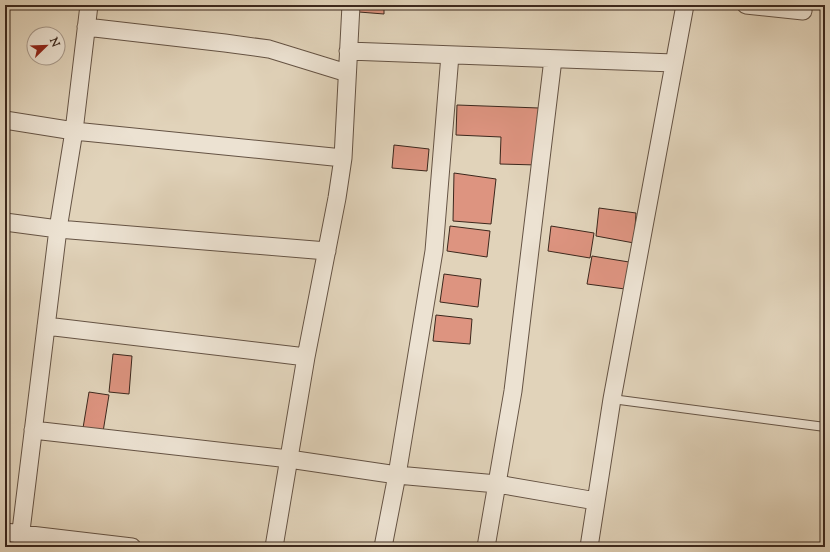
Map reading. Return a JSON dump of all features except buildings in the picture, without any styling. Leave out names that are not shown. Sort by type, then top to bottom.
[{"type":"street","points":[[89,5],[74,131],[58,229],[33,430],[15,538],[132,547]]},
{"type":"street","points":[[274,547],[306,357],[337,198],[343,158],[351,5]]},
{"type":"street","points":[[589,547],[612,399],[685,5]]},
{"type":"street","points":[[746,5],[803,10],[804,5]]},
{"type":"street","points":[[86,26],[269,49],[347,73]]},
{"type":"street","points":[[348,51],[674,63]]},
{"type":"street","points":[[383,547],[397,475],[434,250],[450,55]]},
{"type":"street","points":[[486,547],[513,391],[553,59]]},
{"type":"street","points":[[5,120],[74,131],[343,158]]},
{"type":"street","points":[[5,222],[58,229],[327,251]]},
{"type":"street","points":[[46,326],[306,357]]},
{"type":"street","points":[[33,430],[289,459],[397,475],[496,484],[596,501]]},
{"type":"lane","points":[[612,399],[825,427]]}]
